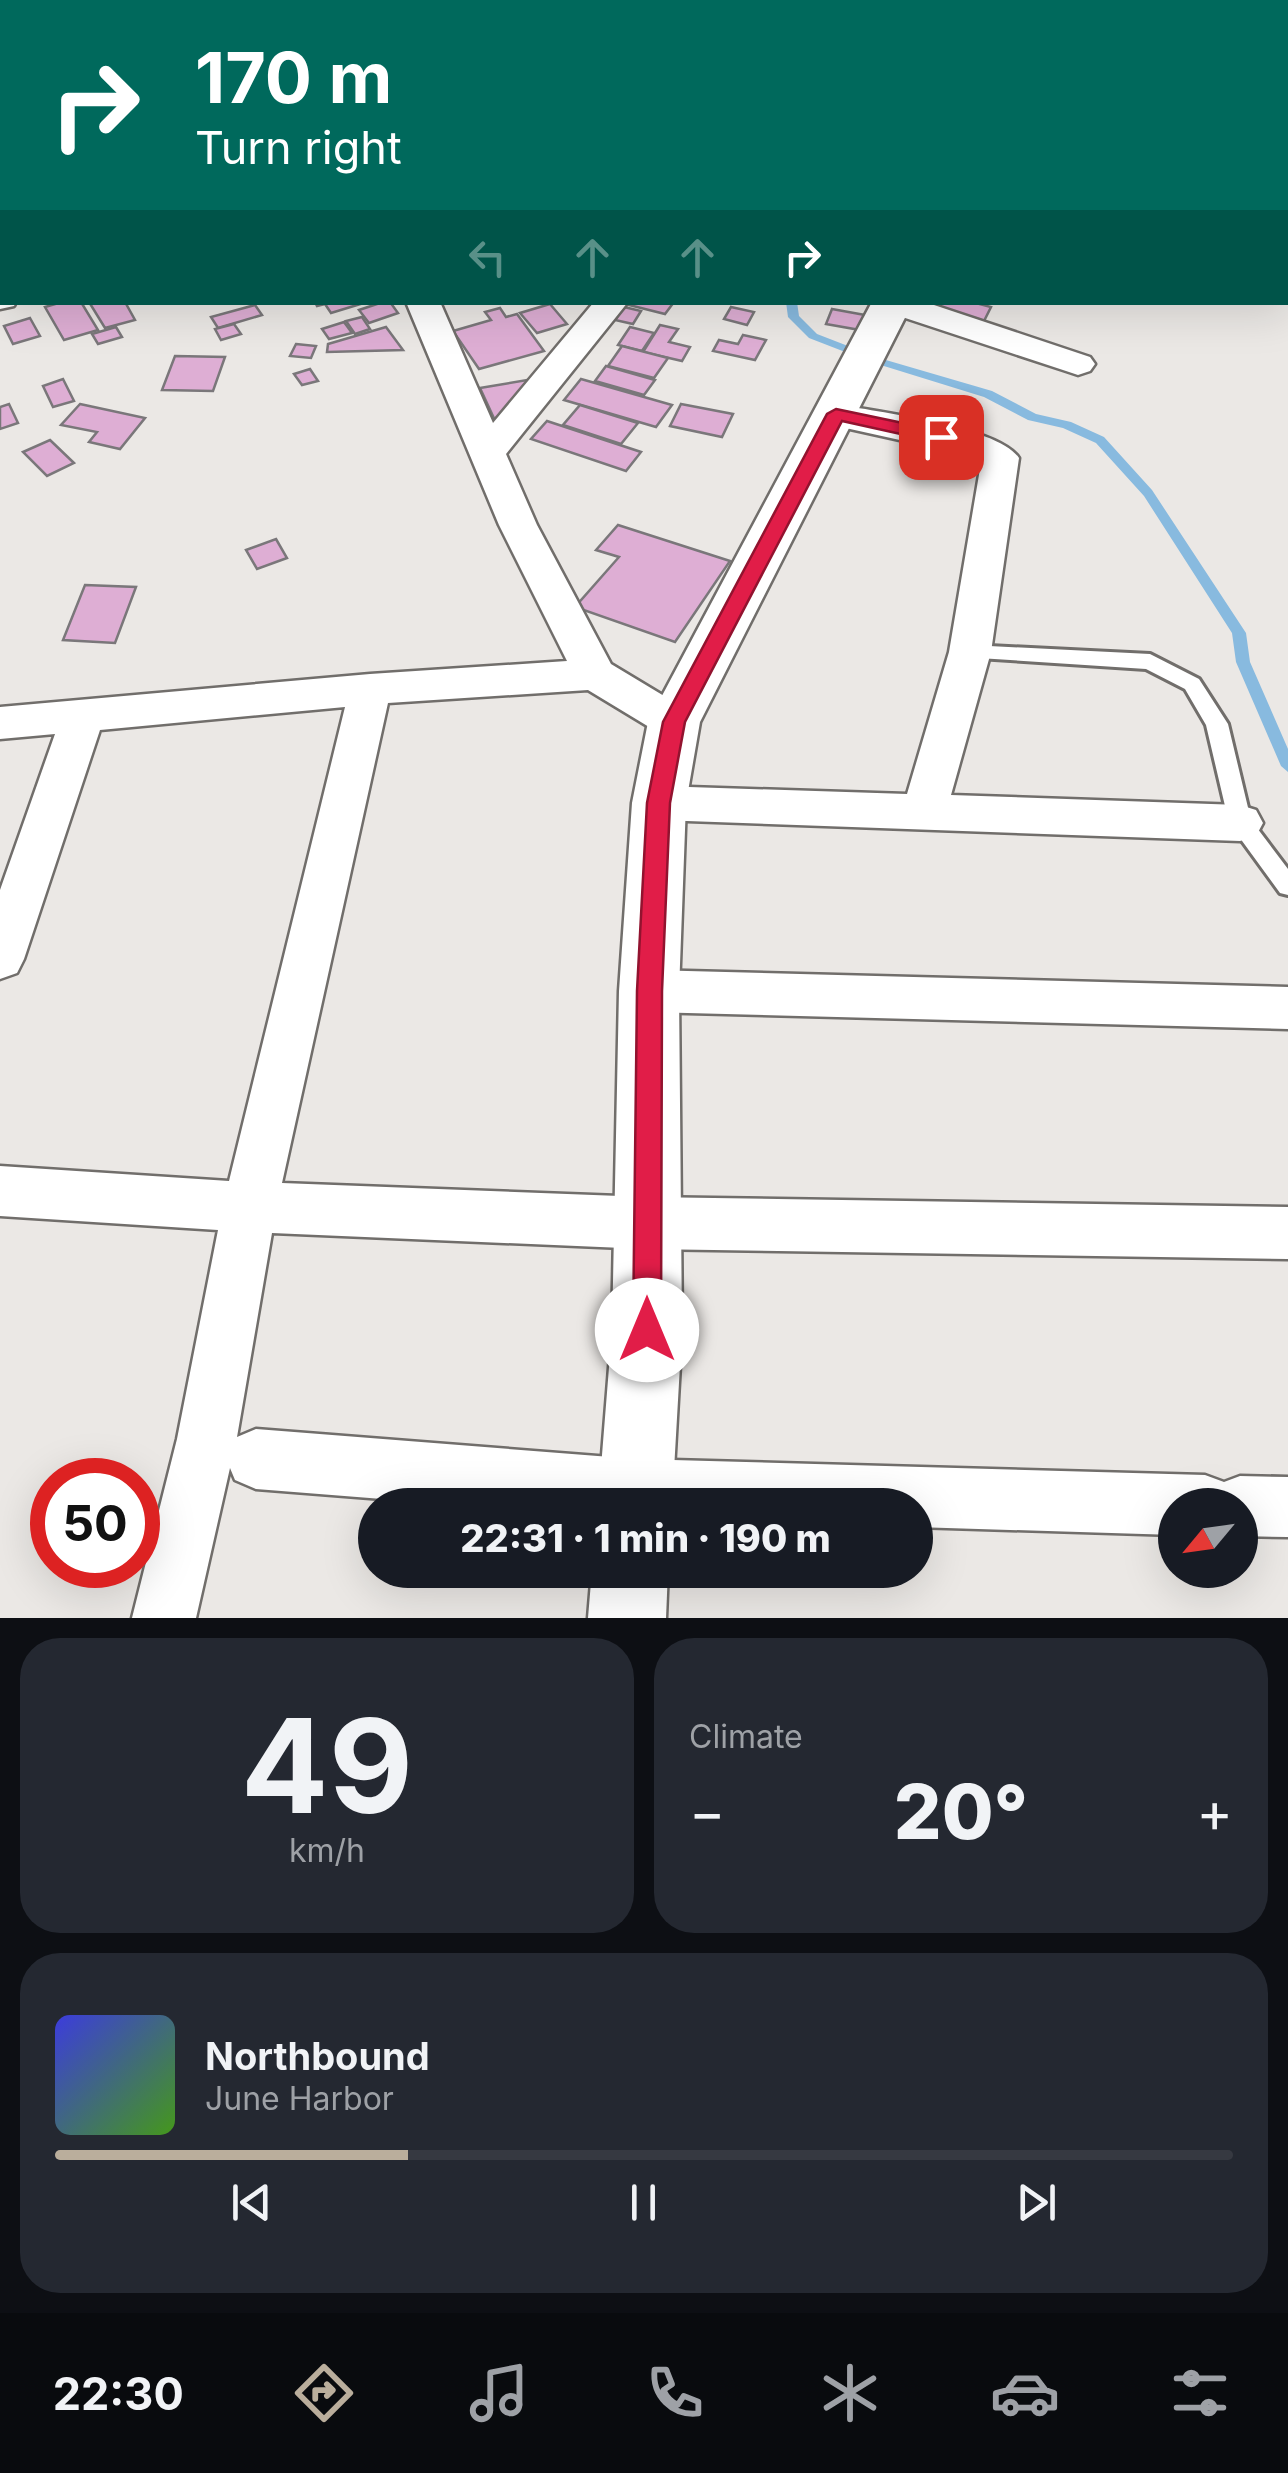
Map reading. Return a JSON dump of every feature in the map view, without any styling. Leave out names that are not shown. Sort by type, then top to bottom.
[{"type":"main road","points":[[636,1488],[647,1330],[650,991],[659,803],[674,722],[892,305]]},
{"type":"main road","points":[[627,1618],[629,1588]]},
{"type":"street","points":[[424,305],[518,525],[595,674],[674,722]]},
{"type":"street","points":[[488,453],[610,305]]},
{"type":"street","points":[[899,305],[1078,364]]},
{"type":"street","points":[[836,414],[974,445],[1000,458],[970,652],[924,812]]},
{"type":"street","points":[[0,723],[370,689],[595,674]]},
{"type":"street","points":[[164,1618],[207,1440],[250,1207],[370,689]]},
{"type":"street","points":[[0,958],[82,718]]},
{"type":"street","points":[[659,803],[1240,823]]},
{"type":"street","points":[[650,991],[1288,1008]]},
{"type":"street","points":[[0,1191],[250,1207],[646,1223],[1288,1234]]},
{"type":"street","points":[[256,1459],[545,1488]]},
{"type":"street","points":[[933,1501],[1158,1504]]},
{"type":"street","points":[[1258,1506],[1288,1507]]},
{"type":"lane","points":[[970,652],[1150,662],[1192,684],[1217,724],[1240,823],[1288,886]]},
{"type":"building","points":[[83,305],[98,330],[64,340],[45,307]]},
{"type":"building","points":[[91,305],[127,305],[135,320],[105,328]]},
{"type":"building","points":[[255,305],[262,315],[218,328],[211,317]]},
{"type":"building","points":[[326,305],[357,305],[331,313]]},
{"type":"building","points":[[392,305],[398,313],[369,323],[359,310]]},
{"type":"building","points":[[551,305],[567,324],[537,333],[520,313]]},
{"type":"building","points":[[629,305],[672,305],[665,314]]},
{"type":"building","points":[[930,305],[991,307],[982,325],[927,310]]},
{"type":"building","points":[[624,307],[641,311],[633,324],[615,320]]},
{"type":"building","points":[[731,307],[754,312],[747,325],[724,319]]},
{"type":"building","points":[[500,308],[506,317],[517,314],[544,351],[479,369],[453,331],[491,320],[485,312]]},
{"type":"building","points":[[832,309],[865,315],[860,330],[826,324]]},
{"type":"building","points":[[362,317],[370,329],[355,334],[346,321]]},
{"type":"building","points":[[30,318],[40,336],[13,344],[4,326]]},
{"type":"building","points":[[344,322],[352,333],[329,339],[322,329]]},
{"type":"building","points":[[234,324],[241,334],[221,340],[215,329]]},
{"type":"building","points":[[660,325],[678,329],[669,342],[690,347],[682,361],[643,352]]},
{"type":"building","points":[[116,327],[122,337],[98,344],[92,334]]},
{"type":"building","points":[[386,327],[403,350],[327,352],[328,344]]},
{"type":"building","points":[[630,327],[654,333],[642,351],[618,345]]},
{"type":"building","points":[[743,335],[766,340],[755,360],[713,351],[719,340],[738,344]]},
{"type":"building","points":[[296,344],[316,346],[311,358],[290,356]]},
{"type":"building","points":[[622,346],[668,358],[654,378],[608,366]]},
{"type":"building","points":[[175,356],[225,357],[213,391],[162,390]]},
{"type":"building","points":[[606,366],[655,380],[644,395],[595,381]]},
{"type":"building","points":[[310,369],[318,381],[302,385],[294,374]]},
{"type":"building","points":[[539,378],[498,427],[480,388]]},
{"type":"building","points":[[63,379],[74,401],[53,407],[43,386]]},
{"type":"building","points":[[581,379],[672,405],[656,427],[564,400]]},
{"type":"building","points":[[9,404],[18,423],[0,429],[0,407]]},
{"type":"building","points":[[80,404],[145,418],[120,449],[89,442],[97,432],[61,425]]},
{"type":"building","points":[[681,404],[733,414],[722,437],[670,426]]},
{"type":"building","points":[[580,405],[638,423],[621,444],[563,425]]},
{"type":"building","points":[[547,421],[641,452],[626,471],[531,439]]},
{"type":"building","points":[[50,440],[74,463],[47,476],[23,452]]},
{"type":"building","points":[[618,525],[730,561],[675,642],[575,607],[619,557],[596,550]]},
{"type":"building","points":[[276,539],[287,558],[257,569],[246,550]]},
{"type":"building","points":[[85,585],[136,587],[115,643],[63,640]]},
{"type":"waterway","points":[[792,305],[794,317],[813,336],[875,360],[988,394],[1032,417],[1067,425],[1100,440],[1148,493],[1239,633],[1243,662],[1288,766]]},
{"type":"route","points":[[647,1330],[650,991],[659,803],[674,722],[836,414],[941,437]]}]
